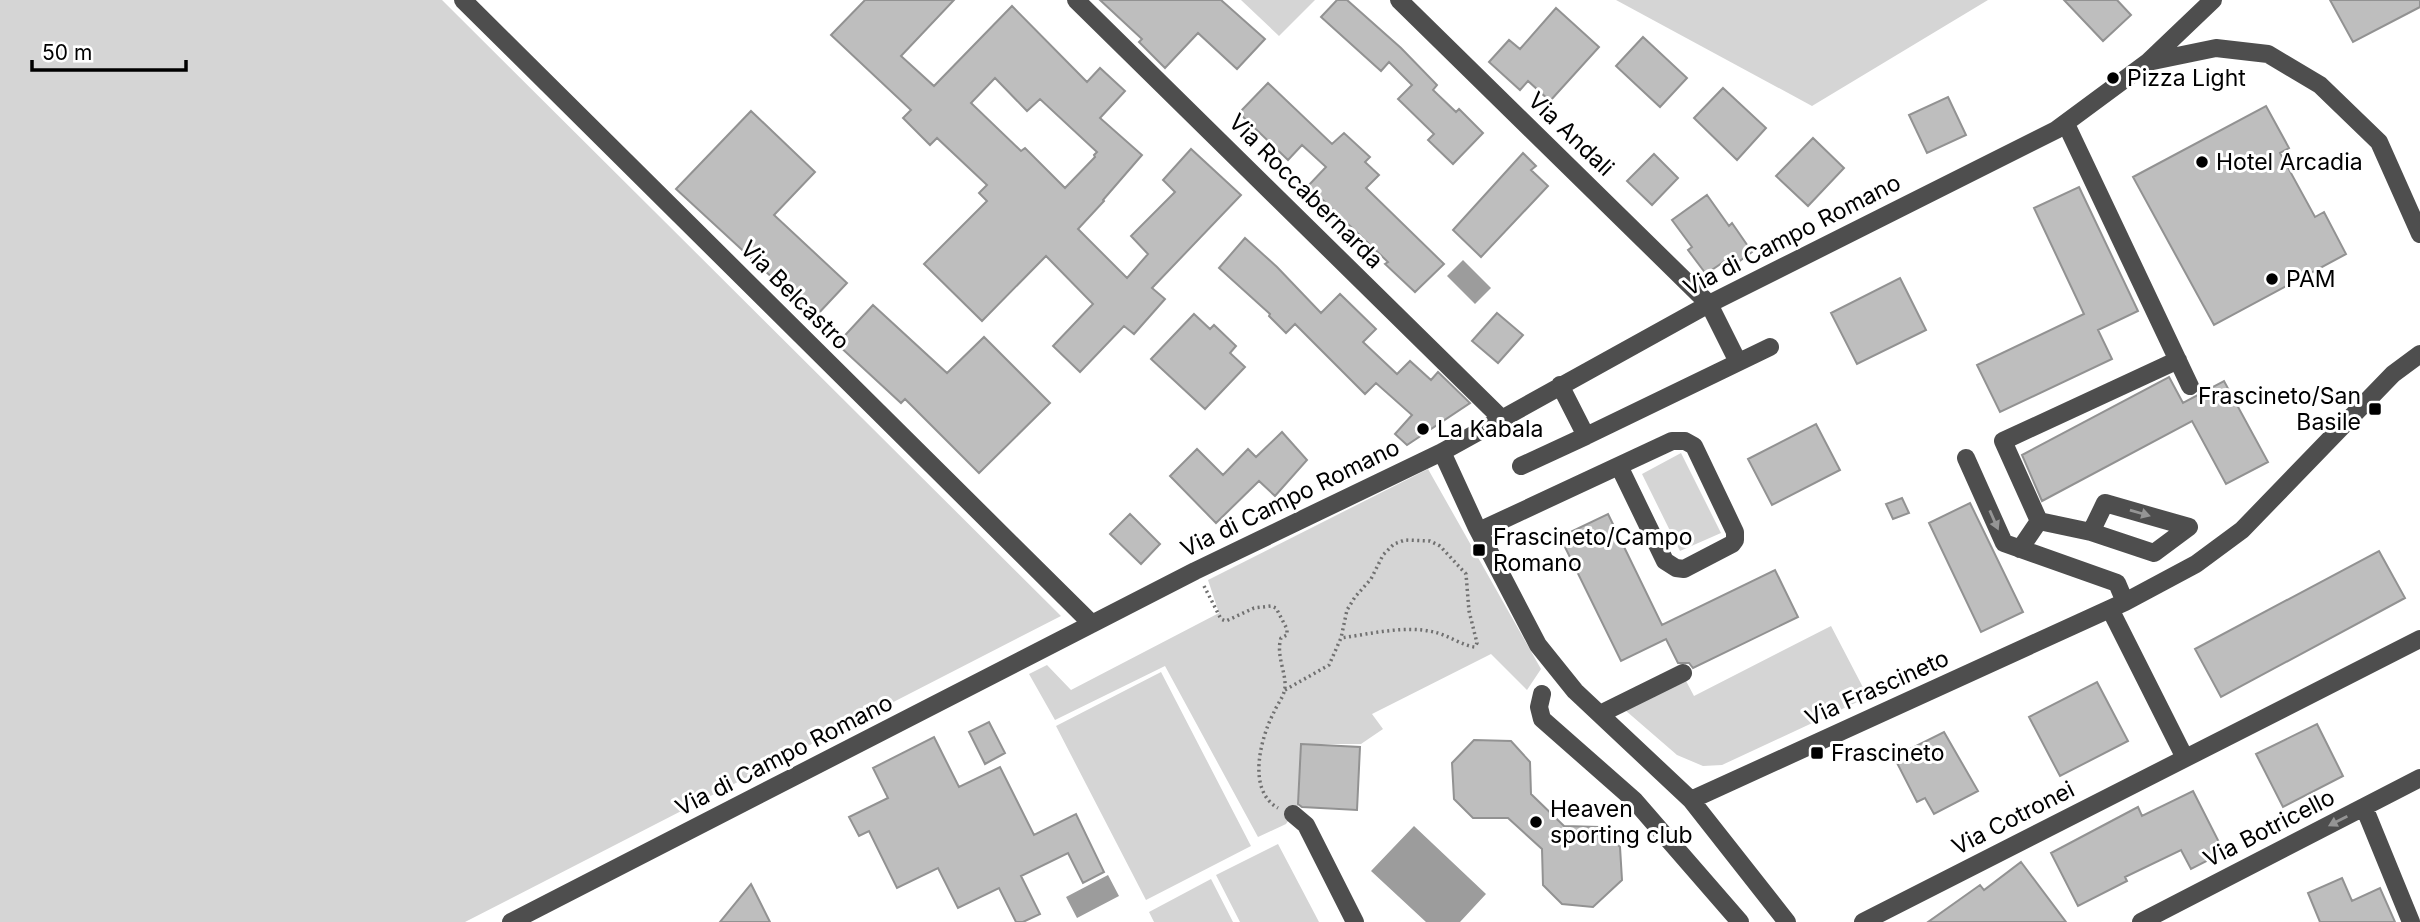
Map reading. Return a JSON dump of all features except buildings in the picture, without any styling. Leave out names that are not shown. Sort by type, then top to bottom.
[{"type":"street","name":"Via Belcastro","points":[[463,0],[1092,624]]},
{"type":"street","name":"Via Roccabernarda","points":[[1076,0],[1501,418]]},
{"type":"street","name":"Via Andali","points":[[1399,0],[1709,304],[1738,362]]},
{"type":"street","name":"Via di Campo Romano","points":[[511,922],[1195,571],[1442,452],[1709,304],[2044,137],[2066,124],[2148,62],[2213,0]]},
{"type":"street","points":[[2148,62],[2216,48],[2267,54],[2320,85],[2379,142],[2420,234]]},
{"type":"street","points":[[2066,124],[2190,386]]},
{"type":"street","points":[[1521,467],[1770,347]]},
{"type":"street","name":"Via Frascineto","points":[[1691,800],[2118,606],[2176,576],[2219,549],[2242,530],[2393,374],[2420,354]]},
{"type":"street","points":[[2039,521],[2003,441],[2178,360]]},
{"type":"street","points":[[1560,386],[1586,436]]},
{"type":"street","points":[[1479,531],[1672,441],[1685,440],[1694,446],[1735,532],[1735,540],[1684,569],[1676,568],[1665,561],[1619,467]]},
{"type":"street","points":[[1442,452],[1538,645],[1575,691],[1691,800],[1787,922]]},
{"type":"street","points":[[1966,458],[2004,543],[2117,583],[2118,606],[2185,758]]},
{"type":"street","points":[[2091,532],[2105,503],[2189,527],[2154,553]]},
{"type":"street","points":[[2039,521],[2091,532],[2154,553],[2176,576]]},
{"type":"street","points":[[2020,549],[2039,521]]},
{"type":"street","name":"Via Cotronei","points":[[1863,922],[2420,639]]},
{"type":"street","points":[[1600,714],[1683,673]]},
{"type":"street","points":[[1542,694],[1539,707],[1542,719],[1634,800],[1740,922]]},
{"type":"street","name":"Via Botricello","points":[[2141,922],[2420,778]]},
{"type":"street","points":[[2364,807],[2411,922]]},
{"type":"street","points":[[1293,814],[1307,825],[1355,922]]},
{"type":"path","points":[[1293,814],[1274,806],[1265,796],[1259,768],[1262,743],[1285,690],[1329,665],[1341,638],[1347,610],[1371,579],[1383,555],[1394,544],[1416,539],[1430,541],[1440,546],[1465,574],[1469,611],[1477,643],[1475,647],[1430,631],[1406,630],[1341,638]]},
{"type":"path","points":[[1195,571],[1221,619],[1226,621],[1263,605],[1276,608],[1287,629],[1287,635],[1281,638],[1278,648],[1285,690]]},
{"type":"shaded area","points":[[0,0],[442,0],[1061,616],[465,922],[0,922]]},
{"type":"shaded area","points":[[1241,0],[1315,0],[1279,36]]},
{"type":"shaded area","points":[[1616,0],[1988,0],[1812,106]]},
{"type":"shaded area","points":[[1463,260],[1491,288],[1475,304],[1447,276]]},
{"type":"shaded area","points":[[1681,453],[1721,533],[1680,551],[1642,474]]},
{"type":"shaded area","points":[[1428,469],[1541,669],[1527,690],[1491,654],[1372,714],[1383,729],[1361,744],[1302,744],[1298,806],[1286,824],[1258,837],[1165,666],[1055,720],[1029,674],[1047,665],[1071,690],[1219,613],[1208,580]]},
{"type":"shaded area","points":[[1831,626],[1868,697],[1722,765],[1703,766],[1677,755],[1625,710],[1685,679],[1694,696]]},
{"type":"shaded area","points":[[1161,672],[1251,846],[1146,900],[1056,726]]},
{"type":"shaded area","points":[[1414,826],[1486,894],[1460,922],[1426,922],[1371,871]]},
{"type":"shaded area","points":[[1278,844],[1319,922],[1240,922],[1216,875]]},
{"type":"shaded area","points":[[1108,875],[1119,896],[1077,918],[1066,897]]},
{"type":"shaded area","points":[[1211,879],[1233,922],[1154,922],[1149,912]]},
{"type":"place","name":"Pizza Light","points":[[2113,78]]},
{"type":"place","name":"Hotel Arcadia","points":[[2202,162]]},
{"type":"place","name":"PAM","points":[[2272,279]]},
{"type":"place","name":"Frascineto/San Basile","points":[[2375,409]]},
{"type":"place","name":"La Kabala","points":[[1423,429]]},
{"type":"place","name":"Frascineto/Campo Romano","points":[[1479,550]]},
{"type":"place","name":"Frascineto","points":[[1817,753]]},
{"type":"place","name":"Heaven sporting club","points":[[1536,822]]}]
